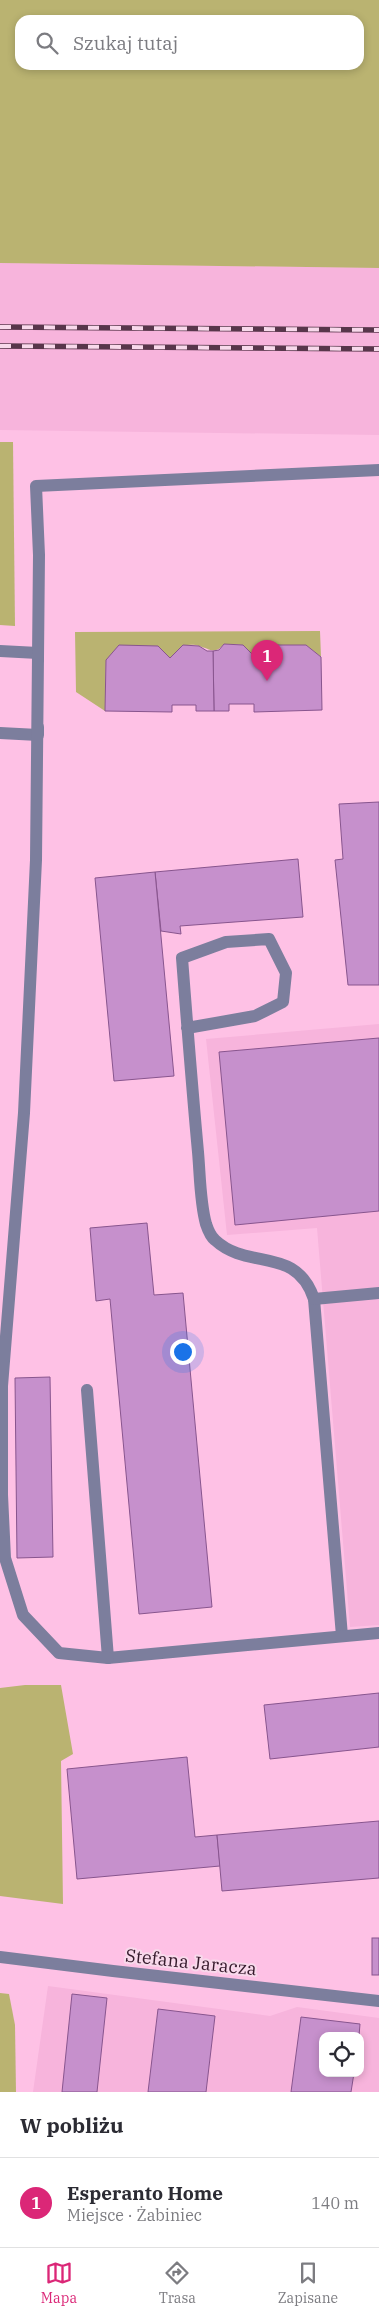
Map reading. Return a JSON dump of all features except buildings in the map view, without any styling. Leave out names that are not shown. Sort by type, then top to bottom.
[{"type":"street","points":[[379,470],[36,486],[39,555],[36,860],[25,1084],[2,1386],[2,1495],[6,1558],[23,1615],[59,1653],[108,1658],[379,1633]]},
{"type":"street","points":[[0,651],[38,653]]},
{"type":"street","points":[[0,734],[38,735]]},
{"type":"street","points":[[187,1028],[255,1016],[282,1002],[286,973],[269,940],[226,942],[182,958],[187,1028],[205,1222],[215,1240],[232,1252],[275,1261],[289,1267],[306,1282],[314,1299],[342,1636]]},
{"type":"street","points":[[314,1299],[379,1293]]},
{"type":"street","points":[[87,1390],[108,1658]]},
{"type":"street","name":"Stefana Jaracza","points":[[0,1956],[113,1972],[379,2001]]},
{"type":"shaded area","points":[[0,0],[379,0],[379,268],[0,263]]},
{"type":"shaded area","points":[[0,263],[379,268],[379,435],[0,430]]},
{"type":"shaded area","points":[[0,442],[13,442],[15,626],[0,625]]},
{"type":"shaded area","points":[[320,631],[321,657],[306,645],[268,645],[255,657],[243,645],[224,644],[215,650],[209,650],[196,645],[183,645],[170,658],[106,660],[105,711],[76,692],[75,632]]},
{"type":"shaded area","points":[[379,1024],[379,1625],[350,1627],[317,1228],[227,1235],[206,1039]]},
{"type":"shaded area","points":[[25,1685],[61,1685],[73,1754],[61,1761],[63,1904],[0,1896],[0,1688]]},
{"type":"shaded area","points":[[48,1986],[270,2016],[297,2007],[379,2018],[379,2092],[33,2092]]},
{"type":"shaded area","points":[[0,1993],[9,1994],[15,2025],[16,2092],[0,2092]]},
{"type":"railway","points":[[0,327],[379,330]]},
{"type":"railway","points":[[0,346],[379,349]]},
{"type":"place","name":"Esperanto Home","points":[[267,681]]}]
